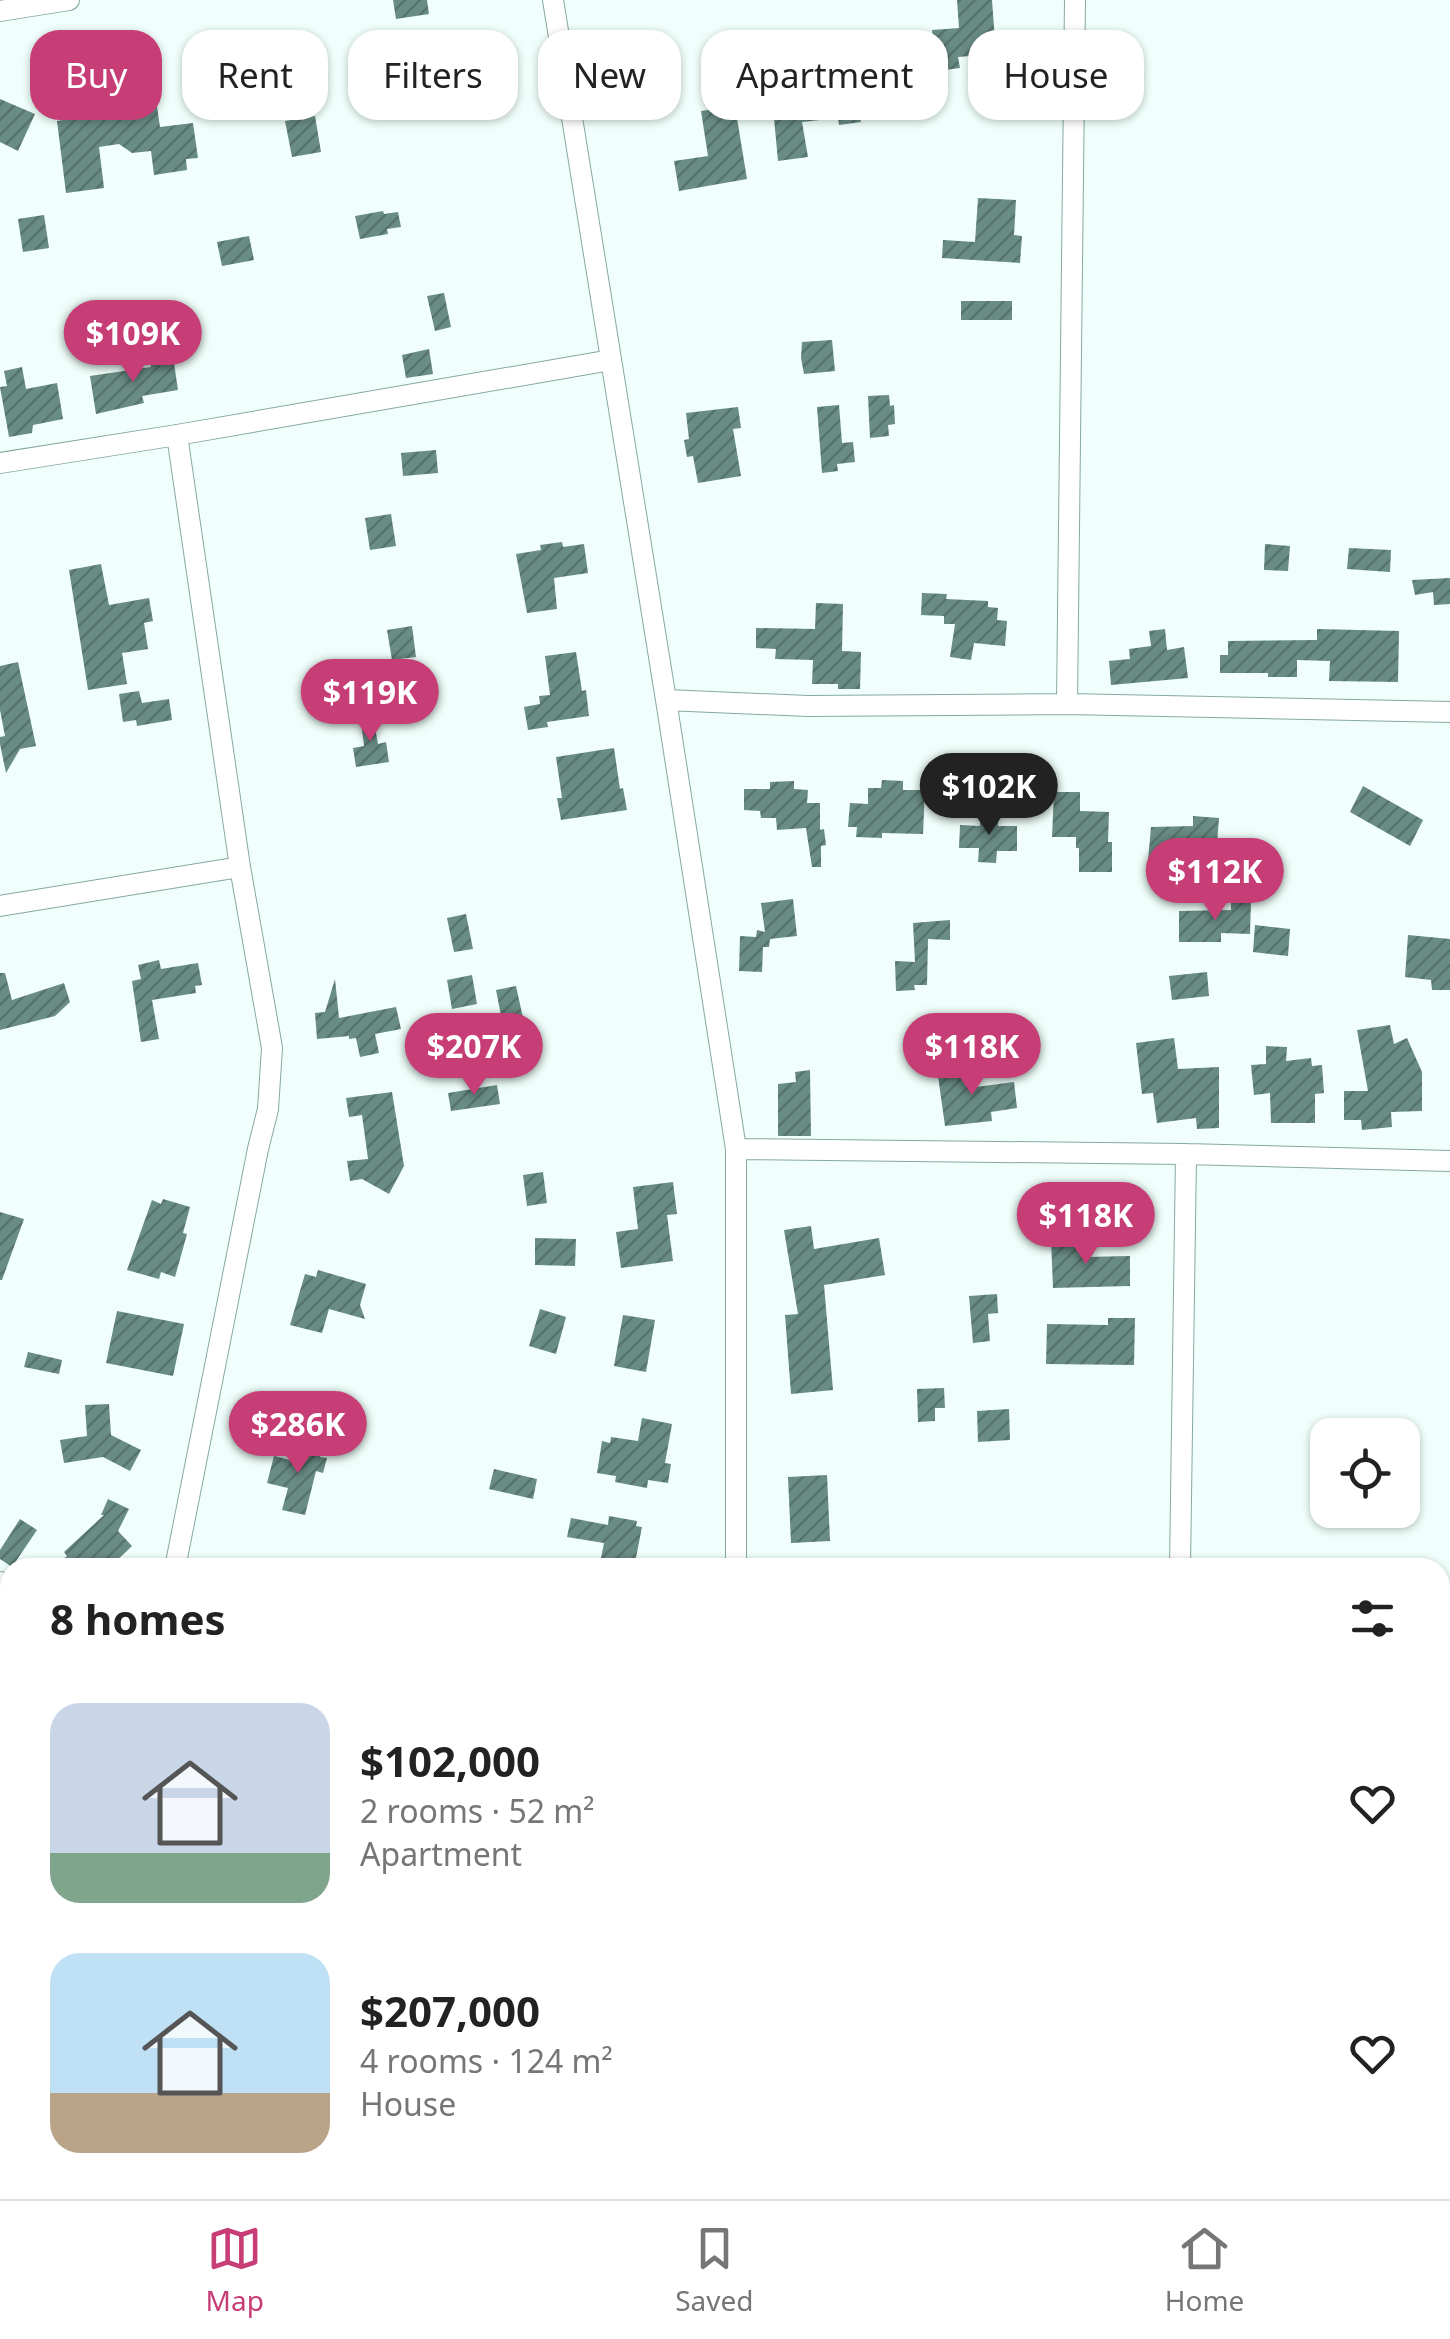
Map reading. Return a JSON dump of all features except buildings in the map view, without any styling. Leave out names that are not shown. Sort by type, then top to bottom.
[{"type":"street","points":[[0,11],[69,0]]},
{"type":"street","points":[[553,0],[736,1148],[736,1558]]},
{"type":"street","points":[[1067,704],[1076,0]]},
{"type":"street","points":[[0,463],[611,360]]},
{"type":"street","points":[[177,435],[240,867],[272,1048],[268,1109],[177,1558]]},
{"type":"street","points":[[666,700],[808,706],[1067,704],[1450,712]]},
{"type":"street","points":[[0,906],[240,867]]},
{"type":"street","points":[[736,1148],[1450,1161]]},
{"type":"street","points":[[1180,1558],[1186,1154]]}]
